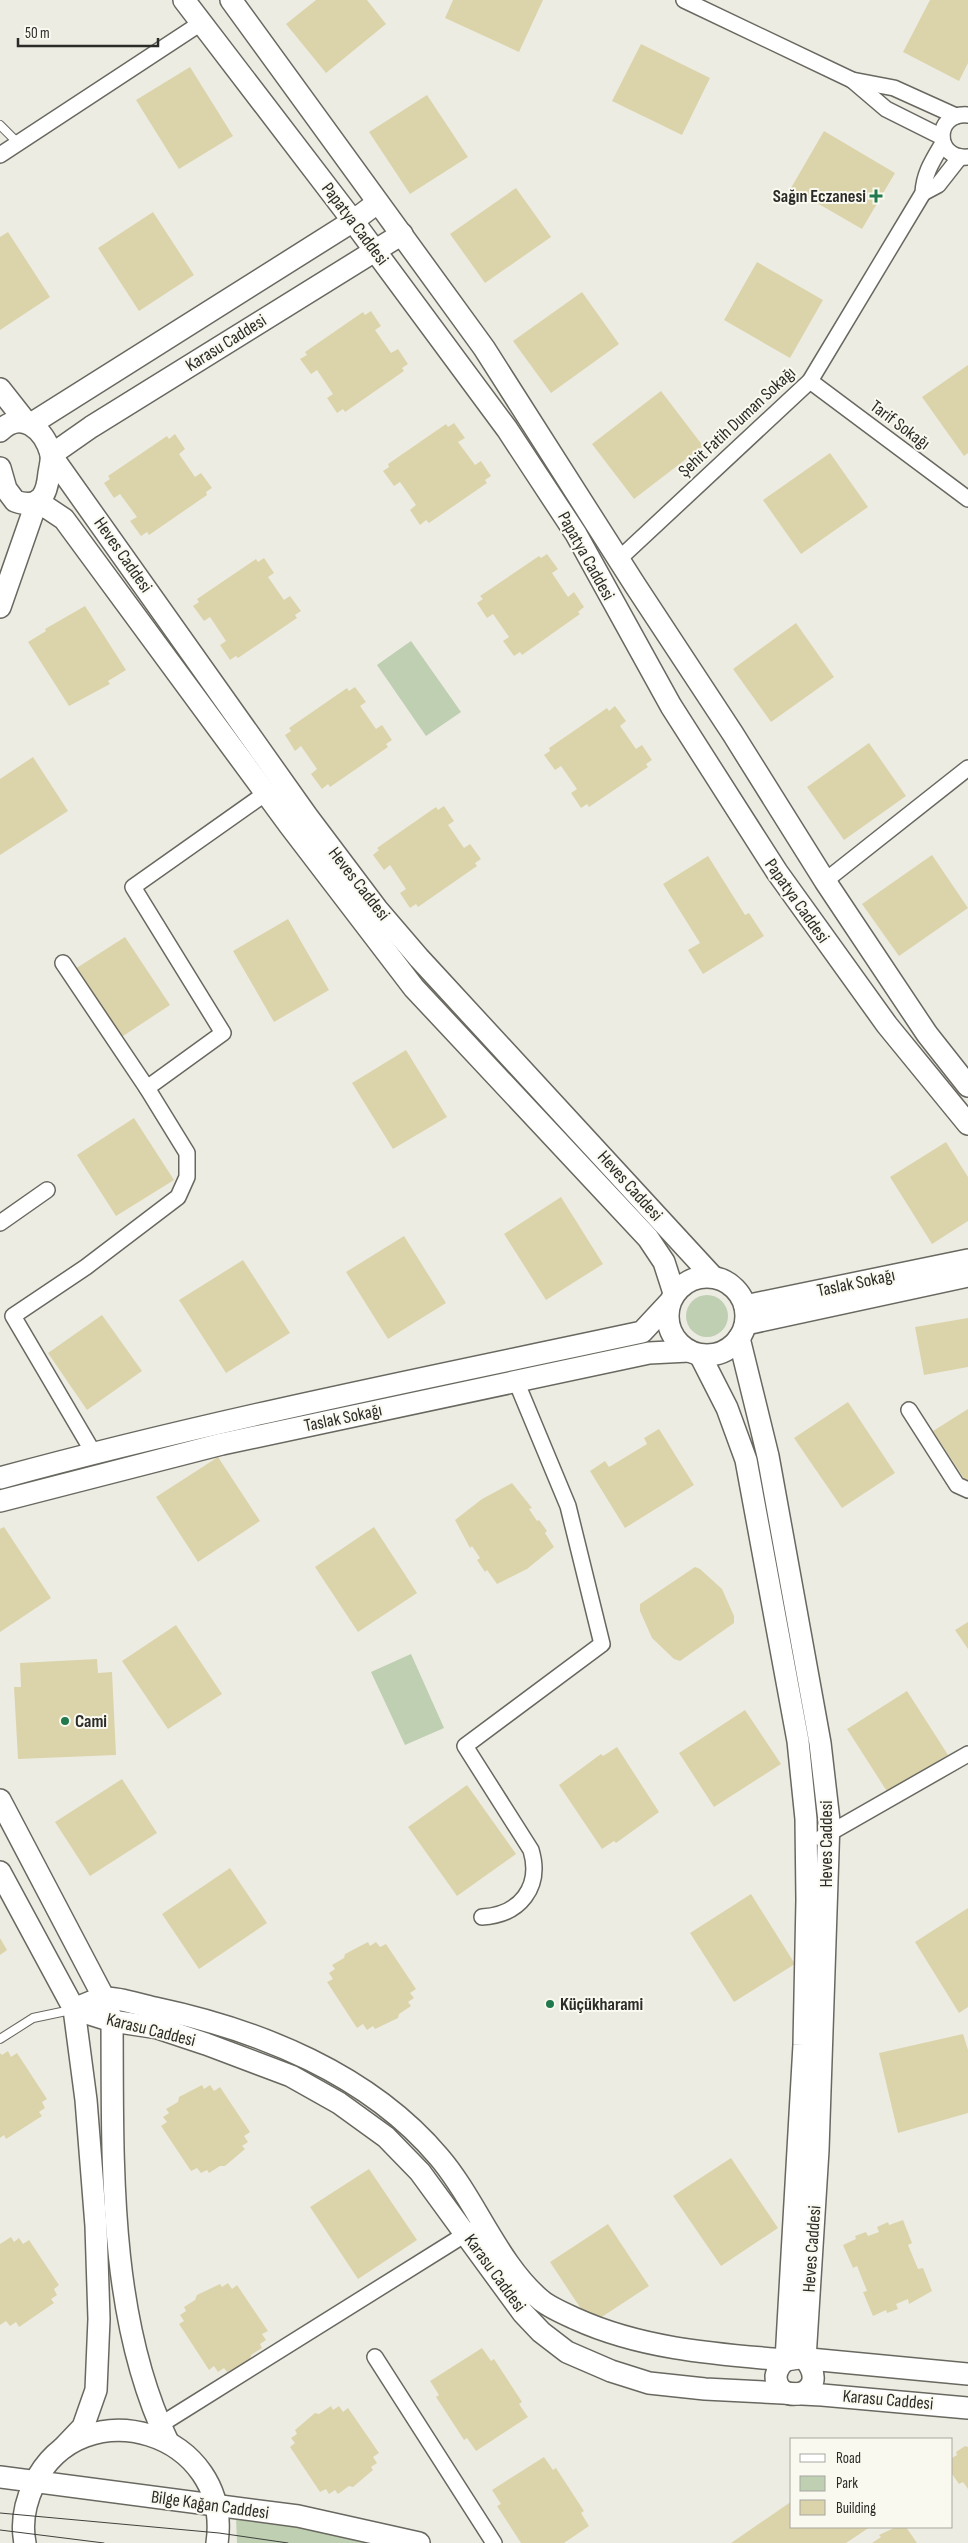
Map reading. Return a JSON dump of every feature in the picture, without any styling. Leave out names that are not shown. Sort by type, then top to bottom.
[{"type":"street","name":"Papatya Caddesi","points":[[184,0],[471,378],[576,534],[672,706],[777,872],[887,1024],[968,1124]]},
{"type":"street","name":"Papatya Caddesi","points":[[231,0],[484,348],[733,734],[825,881],[927,1034],[968,1086]]},
{"type":"street","points":[[684,0],[852,80],[894,88],[963,113]]},
{"type":"street","points":[[0,155],[201,23]]},
{"type":"street","points":[[852,80],[886,109],[942,140],[950,152],[964,157]]},
{"type":"street","name":"Şehit Fatih Duman Sokağı","points":[[619,559],[810,381],[923,193],[928,167],[942,140],[945,125],[963,113]]},
{"type":"street","name":"Şehit Fatih Duman Sokağı","points":[[923,193],[938,185],[964,157]]},
{"type":"street","name":"Karasu Caddesi","points":[[0,431],[11,423],[28,423],[353,221],[377,203]]},
{"type":"street","name":"Karasu Caddesi","points":[[51,455],[91,427],[402,234]]},
{"type":"street","name":"Tarif Sokağı","points":[[810,381],[968,499]]},
{"type":"street","points":[[0,389],[28,423]]},
{"type":"street","name":"Heves Caddesi","points":[[28,423],[40,430],[51,455],[307,816],[377,909],[419,958],[713,1277]]},
{"type":"street","points":[[0,607],[37,501],[47,492],[51,455]]},
{"type":"street","points":[[0,468],[6,489],[15,501],[23,504],[37,501]]},
{"type":"street","points":[[0,510],[6,489]]},
{"type":"street","name":"Heves Caddesi","points":[[37,501],[64,519],[266,793],[414,988],[648,1238],[664,1262],[671,1298]]},
{"type":"street","points":[[825,881],[968,768]]},
{"type":"street","points":[[147,1088],[223,1033],[133,887],[266,793]]},
{"type":"street","points":[[63,963],[147,1088],[187,1153],[186,1177],[178,1196],[86,1267],[13,1316],[93,1452]]},
{"type":"street","points":[[0,1222],[47,1190]]},
{"type":"street","name":"Taslak Sokağı","points":[[743,1323],[968,1260]]},
{"type":"street","name":"Taslak Sokağı","points":[[743,1323],[968,1276]]},
{"type":"street","points":[[713,1277],[734,1286],[743,1323],[722,1352],[695,1353],[673,1336],[668,1326],[671,1298],[691,1279],[713,1277]]},
{"type":"street","name":"Taslak Sokağı","points":[[0,1478],[93,1452],[283,1408],[642,1332],[671,1298]]},
{"type":"street","name":"Heves Caddesi","points":[[743,1323],[820,1743],[829,1834],[818,2150],[795,2359]]},
{"type":"street","name":"Taslak Sokağı","points":[[0,1501],[222,1444],[516,1381],[650,1353],[695,1353]]},
{"type":"street","name":"Heves Caddesi","points":[[695,1353],[727,1408],[746,1460],[798,1741],[807,1847],[804,2045],[791,2294],[795,2359]]},
{"type":"street","points":[[482,1917],[501,1914],[523,1899],[532,1882],[534,1861],[531,1850],[465,1746],[602,1644],[568,1506],[516,1381]]},
{"type":"street","points":[[909,1410],[957,1485],[968,1490]]},
{"type":"street","points":[[807,1847],[968,1754]]},
{"type":"street","name":"Karasu Caddesi","points":[[0,1800],[104,1998]]},
{"type":"street","points":[[0,1872],[74,2009],[92,2162],[98,2350],[96,2390],[83,2427],[41,2470],[27,2499],[23,2530],[25,2543]]},
{"type":"street","points":[[104,1998],[112,2021],[113,2136],[120,2247],[134,2349],[164,2434],[198,2467],[214,2494],[220,2525],[217,2543]]},
{"type":"street","name":"Karasu Caddesi","points":[[74,2009],[104,1998],[182,2014],[264,2040],[296,2054],[353,2084],[402,2120],[428,2144],[456,2177],[474,2228],[523,2313],[541,2332],[567,2352],[611,2371],[649,2383],[794,2395],[822,2395],[968,2408]]},
{"type":"street","name":"Karasu Caddesi","points":[[74,2009],[112,2021],[158,2028],[215,2047],[291,2076],[339,2104],[386,2137],[542,2301],[574,2318],[615,2334],[671,2348],[704,2353],[968,2374]]},
{"type":"street","points":[[63,2448],[90,2434],[120,2430],[164,2434],[474,2228]]},
{"type":"street","points":[[375,2357],[494,2543]]},
{"type":"street","points":[[795,2359],[812,2370],[813,2382],[805,2392],[794,2395],[782,2390],[777,2380],[778,2368],[795,2359]]},
{"type":"street","name":"Bilge Kağan Caddesi","points":[[0,2477],[298,2516],[419,2543]]},
{"type":"lane","points":[[0,125],[18,143]]},
{"type":"lane","points":[[0,2039],[33,2018],[74,2009]]},
{"type":"green space","points":[[411,641],[461,712],[426,736],[377,665]]},
{"type":"green space","points":[[711,1295],[719,1298],[725,1304],[728,1316],[725,1328],[719,1334],[703,1337],[695,1334],[689,1328],[686,1312],[689,1304],[695,1298]]},
{"type":"green space","points":[[411,1654],[444,1728],[405,1745],[371,1672]]},
{"type":"green space","points":[[236,2517],[264,2520],[370,2543],[237,2543]]},
{"type":"building","points":[[316,0],[367,0],[386,24],[326,73],[286,24]]},
{"type":"building","points":[[453,0],[543,0],[519,52],[445,18]]},
{"type":"building","points":[[930,0],[968,0],[968,63],[959,81],[903,52]]},
{"type":"building","points":[[641,44],[710,78],[682,135],[612,101]]},
{"type":"building","points":[[190,67],[233,136],[179,169],[136,100]]},
{"type":"building","points":[[427,95],[468,157],[410,194],[369,132]]},
{"type":"building","points":[[824,131],[895,173],[862,229],[791,188]]},
{"type":"building","points":[[516,188],[551,237],[485,283],[450,234]]},
{"type":"building","points":[[153,212],[194,275],[139,311],[98,248]]},
{"type":"building","points":[[8,232],[50,297],[0,330],[0,237]]},
{"type":"building","points":[[757,262],[823,300],[790,358],[724,320]]},
{"type":"building","points":[[582,292],[619,344],[551,393],[513,341]]},
{"type":"building","points":[[371,311],[381,326],[375,330],[391,353],[398,349],[408,364],[402,368],[404,371],[345,412],[343,409],[337,413],[327,398],[333,394],[317,370],[311,374],[300,359],[307,355],[305,352],[363,312],[365,315]]},
{"type":"building","points":[[968,365],[968,453],[964,456],[922,397]]},
{"type":"building","points":[[661,391],[703,446],[634,499],[592,444]]},
{"type":"building","points":[[454,423],[465,438],[458,442],[475,465],[481,461],[491,476],[485,480],[487,483],[429,523],[426,520],[420,525],[410,510],[416,505],[400,482],[394,486],[383,471],[389,467],[388,464],[446,424],[448,427]]},
{"type":"building","points":[[175,434],[185,449],[179,454],[195,477],[201,473],[212,488],[206,492],[207,495],[149,535],[147,532],[141,536],[130,521],[137,517],[120,494],[114,498],[104,483],[110,479],[108,476],[167,436],[169,439]]},
{"type":"building","points":[[830,453],[868,507],[801,554],[763,500]]},
{"type":"building","points":[[547,554],[558,569],[552,573],[568,597],[574,592],[584,607],[578,612],[580,614],[522,655],[520,652],[514,656],[503,641],[509,637],[493,614],[487,618],[477,603],[483,599],[480,596],[539,556],[541,558]]},
{"type":"building","points":[[264,558],[274,573],[268,577],[284,600],[290,596],[301,611],[295,615],[297,618],[238,658],[236,656],[230,660],[220,645],[226,641],[210,617],[204,621],[193,606],[199,602],[197,599],[256,559],[258,562]]},
{"type":"building","points":[[85,606],[126,670],[108,681],[110,684],[69,706],[28,642],[46,631],[45,629]]},
{"type":"building","points":[[796,623],[834,677],[771,722],[733,669]]},
{"type":"building","points":[[355,687],[366,702],[360,706],[376,729],[382,725],[392,740],[386,744],[388,747],[330,787],[328,784],[322,789],[311,774],[317,769],[301,746],[295,751],[285,735],[291,731],[289,728],[347,688],[349,691]]},
{"type":"building","points":[[615,706],[626,721],[620,726],[636,749],[642,745],[652,760],[646,764],[648,767],[589,807],[587,804],[581,808],[571,793],[577,789],[561,766],[555,770],[544,755],[550,751],[549,748],[607,708],[609,711]]},
{"type":"building","points":[[869,743],[906,796],[844,840],[807,787]]},
{"type":"building","points":[[33,757],[68,811],[0,855],[0,779]]},
{"type":"building","points":[[444,806],[454,821],[448,825],[464,848],[470,844],[481,859],[475,863],[477,866],[418,907],[416,904],[410,908],[400,893],[406,889],[390,865],[384,870],[373,855],[379,850],[377,848],[436,807],[438,810]]},
{"type":"building","points":[[932,855],[968,908],[899,956],[862,904]]},
{"type":"building","points":[[708,856],[745,915],[749,913],[764,936],[703,974],[688,950],[700,943],[663,884]]},
{"type":"building","points":[[288,919],[329,990],[274,1022],[233,951]]},
{"type":"building","points":[[125,937],[170,1005],[120,1038],[75,969]]},
{"type":"building","points":[[406,1050],[447,1117],[393,1149],[352,1083]]},
{"type":"building","points":[[134,1118],[174,1180],[116,1216],[77,1155]]},
{"type":"building","points":[[946,1142],[968,1177],[968,1221],[932,1244],[890,1177]]},
{"type":"building","points":[[561,1197],[603,1264],[546,1300],[504,1234]]},
{"type":"building","points":[[404,1236],[446,1303],[388,1339],[346,1272]]},
{"type":"building","points":[[243,1260],[290,1333],[226,1373],[179,1300]]},
{"type":"building","points":[[102,1315],[142,1371],[87,1410],[48,1353]]},
{"type":"building","points":[[968,1318],[968,1367],[924,1375],[915,1327]]},
{"type":"building","points":[[848,1402],[895,1473],[842,1508],[794,1438]]},
{"type":"building","points":[[968,1409],[968,1482],[967,1483],[933,1431]]},
{"type":"building","points":[[659,1429],[694,1485],[625,1528],[590,1471],[605,1461],[609,1467],[647,1444],[644,1438]]},
{"type":"building","points":[[218,1457],[260,1521],[198,1562],[156,1497]]},
{"type":"building","points":[[512,1483],[532,1508],[529,1509],[547,1531],[545,1533],[554,1547],[527,1569],[497,1584],[487,1570],[485,1572],[477,1560],[480,1558],[472,1546],[470,1548],[455,1520],[482,1499]]},
{"type":"building","points":[[4,1527],[51,1598],[0,1632],[0,1529]]},
{"type":"building","points":[[374,1527],[417,1593],[358,1632],[315,1567]]},
{"type":"building","points":[[695,1567],[700,1569],[722,1589],[734,1616],[734,1623],[680,1661],[674,1659],[652,1638],[640,1611],[640,1604]]},
{"type":"building","points":[[968,1622],[968,1649],[955,1630]]},
{"type":"building","points":[[176,1625],[222,1694],[168,1729],[122,1661]]},
{"type":"building","name":"Cami","points":[[97,1659],[98,1673],[112,1672],[116,1755],[18,1759],[14,1687],[21,1687],[20,1663]]},
{"type":"building","points":[[907,1691],[948,1755],[888,1793],[847,1729]]},
{"type":"building","points":[[745,1710],[781,1764],[714,1807],[679,1753]]},
{"type":"building","points":[[617,1747],[659,1812],[616,1843],[614,1841],[602,1849],[559,1785],[601,1754],[603,1756]]},
{"type":"building","points":[[122,1779],[157,1833],[90,1876],[55,1822]]},
{"type":"building","points":[[467,1785],[516,1854],[457,1896],[408,1827]]},
{"type":"building","points":[[230,1868],[267,1923],[199,1969],[162,1914]]},
{"type":"building","points":[[751,1894],[795,1964],[734,2002],[690,1933]]},
{"type":"building","points":[[968,1908],[968,2007],[959,2013],[915,1942]]},
{"type":"building","points":[[0,1938],[7,1950],[0,1955]]},
{"type":"building","points":[[368,1942],[370,1946],[376,1942],[380,1947],[386,1944],[416,1989],[410,1993],[414,1998],[408,2002],[411,2006],[399,2014],[398,2018],[375,2029],[373,2026],[367,2030],[363,2024],[357,2028],[327,1982],[333,1979],[329,1973],[335,1969],[332,1965],[344,1958],[345,1954]]},
{"type":"building","points":[[963,2034],[968,2050],[968,2113],[898,2133],[879,2053]]},
{"type":"building","points":[[8,2051],[11,2057],[17,2053],[47,2099],[42,2102],[45,2108],[39,2112],[42,2116],[6,2139],[4,2135],[0,2138],[0,2053],[2,2055]]},
{"type":"building","points":[[202,2085],[204,2089],[210,2085],[214,2091],[220,2087],[250,2132],[244,2136],[248,2142],[242,2146],[245,2149],[225,2166],[220,2166],[209,2173],[207,2170],[201,2173],[197,2168],[191,2171],[161,2126],[167,2122],[163,2117],[169,2113],[166,2109],[178,2102],[179,2097]]},
{"type":"building","points":[[731,2158],[778,2228],[721,2266],[673,2196]]},
{"type":"building","points":[[369,2169],[417,2240],[358,2279],[310,2207]]},
{"type":"building","points":[[903,2220],[912,2243],[908,2245],[918,2269],[923,2268],[932,2291],[909,2304],[908,2299],[896,2304],[898,2309],[887,2313],[886,2310],[873,2316],[863,2292],[867,2291],[857,2266],[853,2268],[843,2245],[856,2239],[855,2236],[866,2232],[868,2236],[879,2232],[877,2227],[888,2222],[889,2225]]},
{"type":"building","points":[[608,2224],[649,2286],[591,2324],[550,2262]]},
{"type":"building","points":[[11,2237],[14,2242],[19,2238],[23,2244],[29,2240],[59,2285],[54,2289],[57,2295],[51,2299],[54,2303],[19,2327],[16,2322],[10,2326],[6,2321],[0,2325],[0,2244]]},
{"type":"building","points":[[228,2283],[232,2289],[237,2285],[268,2331],[262,2334],[266,2340],[260,2344],[262,2348],[251,2355],[250,2360],[227,2372],[224,2368],[218,2372],[214,2366],[209,2370],[179,2324],[184,2321],[180,2315],[186,2311],[184,2307],[195,2300],[197,2295],[220,2284],[222,2287]]},
{"type":"building","points":[[482,2348],[491,2361],[494,2359],[522,2402],[519,2404],[528,2417],[476,2451],[467,2438],[464,2440],[436,2397],[439,2395],[430,2381]]},
{"type":"building","points":[[331,2406],[333,2410],[339,2406],[343,2412],[348,2408],[379,2453],[373,2457],[377,2463],[371,2467],[373,2470],[353,2487],[349,2486],[338,2494],[335,2490],[329,2494],[326,2489],[320,2492],[290,2447],[295,2443],[291,2438],[297,2434],[295,2430],[315,2413],[319,2414]]},
{"type":"building","points":[[965,2446],[968,2447],[968,2489],[963,2482],[959,2484],[953,2475],[953,2457],[957,2455],[956,2452]]},
{"type":"building","points":[[544,2457],[553,2470],[556,2468],[584,2511],[581,2513],[589,2526],[564,2543],[521,2543],[497,2506],[501,2504],[492,2490]]},
{"type":"building","points":[[790,2502],[790,2528],[868,2528],[846,2543],[731,2543]]},
{"type":"building","points":[[894,2528],[907,2528],[917,2543],[872,2543],[881,2537],[879,2535]]},
{"type":"tram line","points":[[0,2513],[219,2533],[288,2543]]},
{"type":"tram line","points":[[0,2530],[104,2543]]},
{"type":"place","name":"Sağın Eczanesi","points":[[876,196]]},
{"type":"place","name":"Cami","points":[[65,1721]]},
{"type":"place","name":"Küçükharami","points":[[550,2004]]}]
